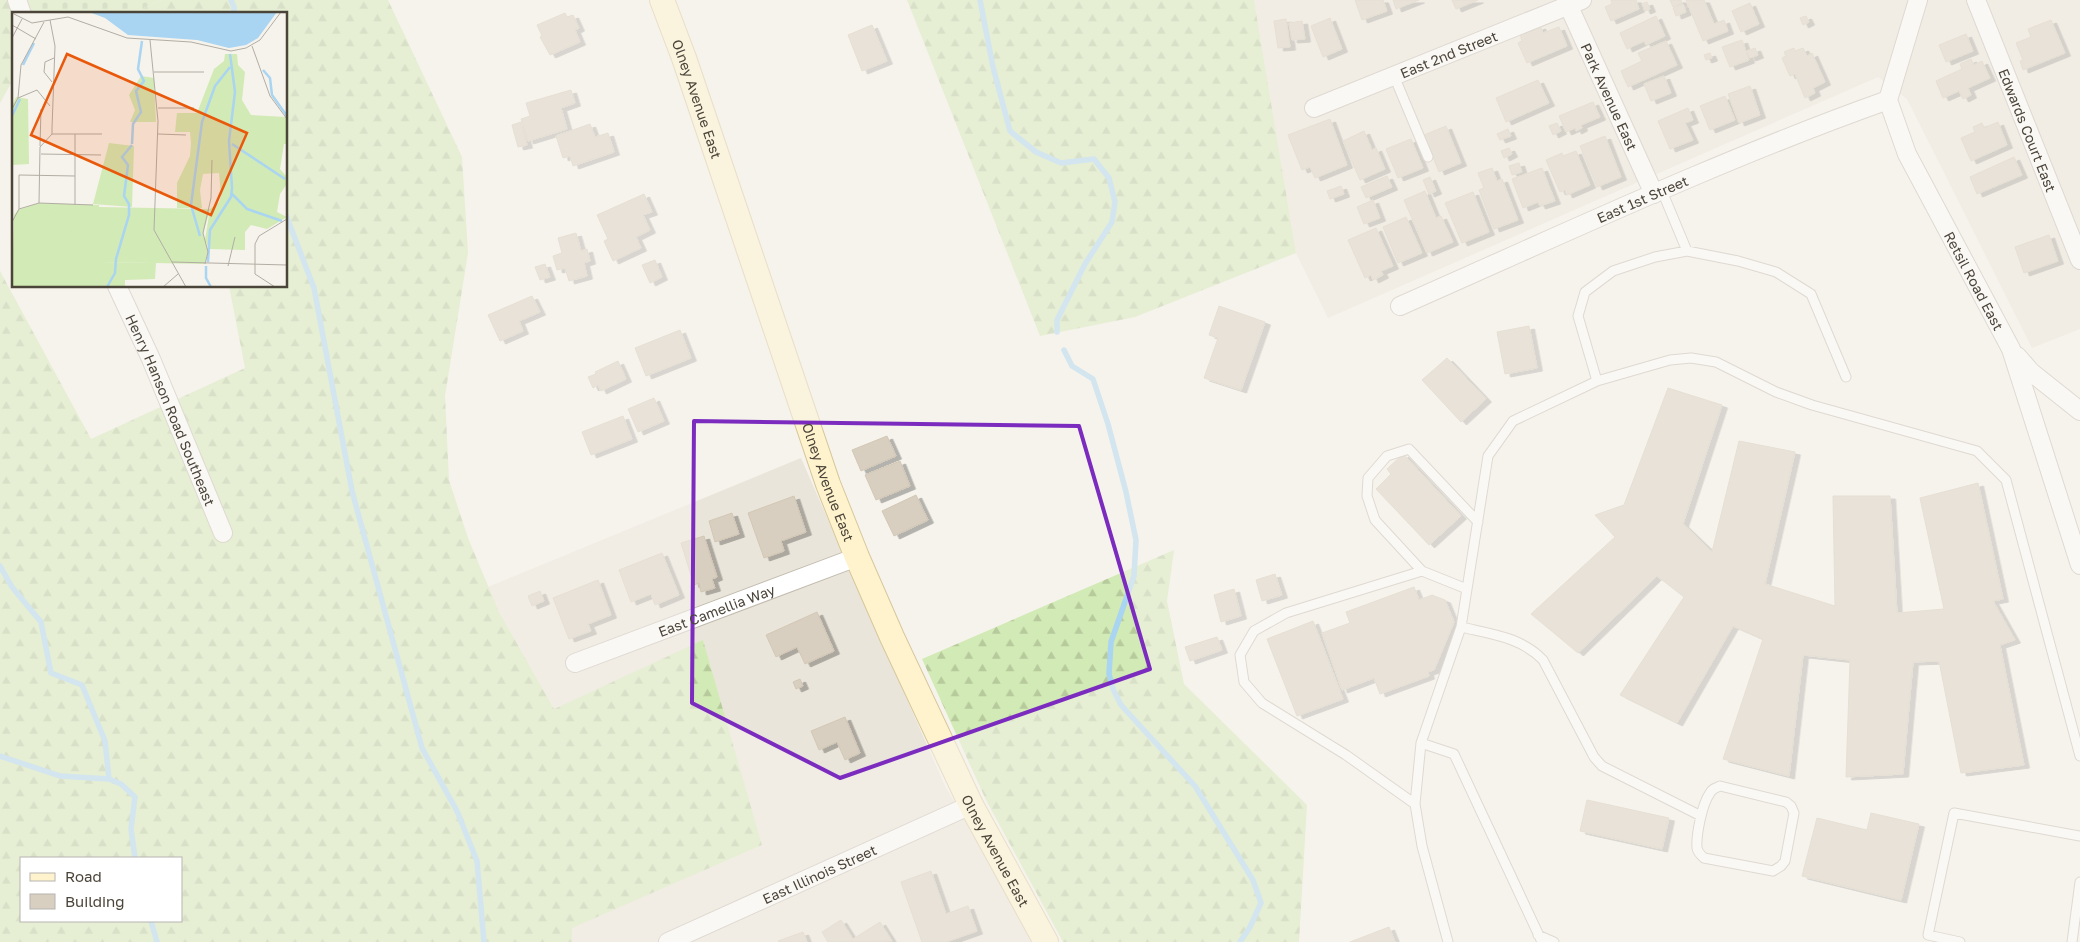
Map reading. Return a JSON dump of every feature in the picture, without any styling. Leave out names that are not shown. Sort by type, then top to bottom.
[{"type":"main road","name":"Olney Avenue East","points":[[662,0],[684,58],[828,484],[857,557],[892,637],[971,805],[1046,942]]},
{"type":"street","points":[[17,0],[21,12]]},
{"type":"street","points":[[1888,100],[1918,0]]},
{"type":"street","name":"Edwards Court East","points":[[1976,0],[2080,260]]},
{"type":"street","name":"East 2nd Street","points":[[1314,108],[1572,2]]},
{"type":"street","name":"Park Avenue East","points":[[1572,2],[1658,192]]},
{"type":"street","name":"East 1st Street","points":[[1400,306],[1658,192],[1841,116],[1888,100]]},
{"type":"street","name":"Retsil Road East","points":[[1888,100],[1907,154],[2011,349],[2080,565]]},
{"type":"street","name":"Henry Hanson Road Southeast","points":[[119,288],[151,359],[223,533]]},
{"type":"street","points":[[2011,349],[2031,372],[2080,411]]},
{"type":"street","name":"East Camellia Way","points":[[575,663],[857,557]]},
{"type":"street","name":"East Illinois Street","points":[[668,942],[971,805]]},
{"type":"lane","points":[[1394,76],[1428,157]]},
{"type":"lane","points":[[1658,192],[1687,251]]},
{"type":"lane","points":[[1597,381],[1578,316],[1585,292],[1613,271],[1655,256],[1687,251],[1738,261],[1776,272],[1811,294],[1846,377]]},
{"type":"lane","points":[[1448,942],[1422,846],[1415,804],[1421,744],[1461,627],[1488,456],[1513,421],[1597,381],[1670,360],[1692,358],[1716,362],[1776,392],[1812,405],[1977,451],[2006,480],[2080,756]]},
{"type":"lane","points":[[1467,589],[1422,571],[1375,520],[1367,496],[1368,478],[1387,456],[1409,449],[1478,522]]},
{"type":"lane","points":[[1415,804],[1346,755],[1262,703],[1244,682],[1240,655],[1254,631],[1286,613],[1422,571]]},
{"type":"lane","points":[[1461,627],[1510,638],[1532,649],[1543,660],[1594,757],[1602,766],[1701,816]]},
{"type":"lane","points":[[1421,744],[1454,754],[1540,939],[1554,942]]},
{"type":"lane","points":[[1720,786],[1786,802],[1791,806],[1794,813],[1785,861],[1773,871],[1704,858],[1697,849],[1701,816],[1708,795],[1713,789],[1720,786]]},
{"type":"lane","points":[[1960,942],[1928,935],[1954,813],[2080,836]]},
{"type":"lane","points":[[2072,942],[2078,920],[2080,882]]},
{"type":"highlighted area","points":[[694,421],[1079,426],[1150,669],[840,778],[692,703]]},
{"type":"shaded area","points":[[1254,0],[2080,0],[2080,329],[2032,348],[1907,99],[1878,77],[1328,318],[1296,253]]},
{"type":"shaded area","points":[[801,458],[945,786],[1037,942],[572,942],[571,928],[762,845],[703,641],[554,709],[499,612],[488,587]]},
{"type":"green space","points":[[0,0],[8,0],[12,12],[12,82],[0,103]]},
{"type":"green space","points":[[17,0],[162,0],[135,12],[21,12]]},
{"type":"green space","points":[[162,0],[388,0],[462,157],[468,253],[445,396],[449,480],[468,538],[499,612],[554,709],[703,640],[762,845],[572,928],[572,942],[0,942],[0,271],[91,439],[245,368],[229,288],[288,288],[288,12],[135,12]]},
{"type":"green space","points":[[907,0],[1254,0],[1296,253],[1135,317],[1040,336]]},
{"type":"green space","points":[[1174,550],[1167,601],[1184,684],[1307,805],[1299,942],[1063,942],[986,800],[922,659]]},
{"type":"building","points":[[1355,0],[1383,0],[1387,11],[1362,20]]},
{"type":"building","points":[[1393,0],[1419,0],[1396,9]]},
{"type":"building","points":[[1452,0],[1478,0],[1456,9]]},
{"type":"building","points":[[1611,0],[1636,0],[1639,9],[1611,21],[1605,7],[1612,4]]},
{"type":"building","points":[[1670,0],[1681,0],[1682,3],[1673,7]]},
{"type":"building","points":[[1686,0],[1704,0],[1714,24],[1724,20],[1728,31],[1703,41]]},
{"type":"building","points":[[1647,2],[1650,9],[1645,11],[1642,4]]},
{"type":"building","points":[[1750,3],[1759,24],[1741,32],[1732,11]]},
{"type":"building","points":[[1683,4],[1686,12],[1676,16],[1673,8]]},
{"type":"building","points":[[565,13],[567,17],[573,15],[579,28],[575,30],[580,42],[550,55],[540,37],[542,36],[537,25]]},
{"type":"building","points":[[1656,16],[1665,36],[1646,45],[1644,41],[1627,49],[1620,33]]},
{"type":"building","points":[[1806,16],[1809,22],[1803,25],[1800,18]]},
{"type":"building","points":[[1330,18],[1342,49],[1323,57],[1311,26]]},
{"type":"building","points":[[1286,19],[1290,47],[1278,48],[1274,21]]},
{"type":"building","points":[[2051,20],[2065,53],[2023,70],[2020,61],[2023,60],[2016,43],[2031,37],[2028,29]]},
{"type":"building","points":[[1302,21],[1305,39],[1292,40],[1289,23]]},
{"type":"building","points":[[872,25],[887,61],[862,71],[848,35]]},
{"type":"building","points":[[1540,26],[1543,33],[1559,27],[1567,46],[1527,63],[1518,43],[1522,41],[1520,34]]},
{"type":"building","points":[[1966,34],[1973,51],[1946,62],[1939,45]]},
{"type":"building","points":[[1742,40],[1749,60],[1730,67],[1722,47]]},
{"type":"building","points":[[1666,41],[1677,65],[1628,87],[1621,71],[1642,61],[1638,53]]},
{"type":"building","points":[[1755,48],[1758,55],[1750,58],[1747,51]]},
{"type":"building","points":[[1794,48],[1795,51],[1803,48],[1807,56],[1812,53],[1825,82],[1813,88],[1815,93],[1805,98],[1795,74],[1790,76],[1782,58],[1786,56],[1784,52]]},
{"type":"building","points":[[1710,53],[1712,58],[1706,60],[1704,55]]},
{"type":"building","points":[[1971,59],[1974,65],[1982,61],[1990,78],[1968,88],[1971,95],[1963,99],[1959,91],[1943,98],[1936,81],[1962,69],[1960,64]]},
{"type":"building","points":[[1664,76],[1671,93],[1651,101],[1644,84]]},
{"type":"building","points":[[1538,80],[1549,103],[1506,122],[1496,98]]},
{"type":"building","points":[[1750,86],[1760,115],[1739,123],[1728,94]]},
{"type":"building","points":[[571,90],[575,103],[561,108],[567,129],[528,141],[521,119],[530,116],[526,103]]},
{"type":"building","points":[[1725,96],[1735,120],[1710,130],[1700,106]]},
{"type":"building","points":[[1593,102],[1600,117],[1581,125],[1582,128],[1576,131],[1575,128],[1566,132],[1559,116]]},
{"type":"building","points":[[1688,108],[1693,120],[1685,123],[1693,140],[1670,149],[1658,121]]},
{"type":"building","points":[[1330,119],[1347,165],[1315,178],[1310,167],[1302,170],[1288,135]]},
{"type":"building","points":[[521,122],[527,145],[518,147],[512,125]]},
{"type":"building","points":[[1998,122],[2007,145],[1971,161],[1961,138],[1975,132],[1973,127],[1982,123],[1984,128]]},
{"type":"building","points":[[1557,123],[1561,131],[1553,135],[1549,126]]},
{"type":"building","points":[[590,124],[595,137],[608,133],[614,152],[573,166],[570,156],[563,158],[556,136]]},
{"type":"building","points":[[1446,126],[1461,163],[1439,172],[1424,135]]},
{"type":"building","points":[[1508,129],[1511,136],[1500,140],[1497,134]]},
{"type":"building","points":[[1364,131],[1372,150],[1376,148],[1385,169],[1360,180],[1343,141]]},
{"type":"building","points":[[1605,136],[1621,177],[1597,187],[1580,146]]},
{"type":"building","points":[[1411,139],[1423,168],[1398,178],[1386,149]]},
{"type":"building","points":[[1509,148],[1512,154],[1504,158],[1501,151]]},
{"type":"building","points":[[1576,151],[1590,185],[1567,195],[1565,190],[1560,192],[1546,160],[1562,153],[1563,156]]},
{"type":"building","points":[[2014,157],[2022,175],[1977,194],[1970,177]]},
{"type":"building","points":[[1519,163],[1522,172],[1512,175],[1509,166]]},
{"type":"building","points":[[1492,168],[1497,181],[1502,179],[1518,220],[1494,229],[1479,190],[1484,188],[1478,173]]},
{"type":"building","points":[[1542,168],[1555,201],[1540,206],[1538,202],[1523,208],[1512,179]]},
{"type":"building","points":[[1387,176],[1392,187],[1366,198],[1361,187]]},
{"type":"building","points":[[1430,177],[1436,191],[1429,194],[1423,180]]},
{"type":"building","points":[[1341,186],[1344,194],[1330,199],[1327,191]]},
{"type":"building","points":[[1425,191],[1436,218],[1441,216],[1453,242],[1427,253],[1404,200]]},
{"type":"building","points":[[1473,192],[1489,232],[1462,243],[1445,203]]},
{"type":"building","points":[[644,194],[652,212],[643,215],[650,230],[636,237],[641,248],[613,261],[604,241],[608,239],[597,215]]},
{"type":"building","points":[[1373,200],[1380,218],[1364,224],[1357,207]]},
{"type":"building","points":[[1406,217],[1422,253],[1398,263],[1383,227]]},
{"type":"building","points":[[1376,228],[1393,266],[1381,271],[1383,275],[1373,280],[1371,275],[1365,278],[1348,240]]},
{"type":"building","points":[[576,233],[581,251],[587,249],[590,261],[584,263],[587,276],[569,281],[565,268],[557,270],[553,256],[562,253],[558,238]]},
{"type":"building","points":[[2049,235],[2058,261],[2024,273],[2015,247]]},
{"type":"building","points":[[655,260],[662,277],[650,283],[642,265]]},
{"type":"building","points":[[545,264],[550,277],[540,280],[535,267]]},
{"type":"building","points":[[532,296],[540,312],[519,321],[523,331],[500,341],[488,315]]},
{"type":"building","points":[[1219,306],[1265,322],[1241,390],[1204,378],[1218,338],[1209,335]]},
{"type":"building","points":[[1529,326],[1537,368],[1505,374],[1497,332]]},
{"type":"building","points":[[680,330],[691,358],[646,376],[635,348]]},
{"type":"building","points":[[1447,358],[1486,399],[1461,422],[1422,380]]},
{"type":"building","points":[[618,361],[626,379],[601,391],[598,385],[593,388],[588,377]]},
{"type":"building","points":[[1668,388],[1722,405],[1683,524],[1712,552],[1739,441],[1795,452],[1765,584],[1835,606],[1833,496],[1890,496],[1897,613],[1944,609],[1920,498],[1978,483],[2003,599],[1993,601],[2015,640],[2000,645],[2024,765],[1961,773],[1939,661],[1913,662],[1903,774],[1846,777],[1850,660],[1803,655],[1789,776],[1723,759],[1763,639],[1733,626],[1677,723],[1620,695],[1684,597],[1657,576],[1578,653],[1531,614],[1615,537],[1595,515],[1624,505]]},
{"type":"building","points":[[654,398],[664,421],[638,432],[628,409]]},
{"type":"building","points":[[623,416],[632,439],[591,455],[582,432]]},
{"type":"building","points":[[887,436],[896,456],[861,471],[852,450]]},
{"type":"building","points":[[1403,454],[1461,516],[1429,545],[1376,489],[1391,474],[1387,469]]},
{"type":"building","points":[[900,461],[910,486],[876,500],[865,475]]},
{"type":"building","points":[[916,495],[928,520],[894,536],[882,511]]},
{"type":"building","points":[[794,496],[806,532],[781,541],[784,551],[764,558],[748,513]]},
{"type":"building","points":[[732,513],[739,534],[715,542],[709,521]]},
{"type":"building","points":[[704,536],[717,577],[712,579],[715,588],[701,592],[699,583],[694,585],[681,543]]},
{"type":"building","points":[[662,553],[679,595],[655,605],[651,594],[631,602],[619,570]]},
{"type":"building","points":[[1275,574],[1282,595],[1262,601],[1256,580]]},
{"type":"building","points":[[598,580],[611,615],[588,624],[591,631],[569,639],[553,598]]},
{"type":"building","points":[[1414,587],[1419,600],[1432,595],[1445,600],[1454,622],[1434,670],[1428,672],[1429,676],[1380,694],[1374,678],[1342,690],[1322,633],[1350,623],[1346,612]]},
{"type":"building","points":[[1234,589],[1241,616],[1221,622],[1214,595]]},
{"type":"building","points":[[540,591],[544,601],[532,606],[528,596]]},
{"type":"building","points":[[817,612],[834,651],[805,664],[797,647],[776,657],[766,635]]},
{"type":"building","points":[[1313,621],[1343,699],[1297,716],[1267,639]]},
{"type":"building","points":[[1217,637],[1222,650],[1190,661],[1185,647]]},
{"type":"building","points":[[800,679],[803,686],[796,689],[793,682]]},
{"type":"building","points":[[845,717],[860,753],[845,760],[837,742],[819,750],[811,731]]},
{"type":"building","points":[[1587,800],[1669,818],[1662,849],[1580,831]]},
{"type":"building","points":[[1871,813],[1919,824],[1901,900],[1802,876],[1817,818],[1867,830]]},
{"type":"building","points":[[931,871],[946,914],[968,906],[977,931],[946,942],[922,942],[901,882]]},
{"type":"building","points":[[841,920],[853,939],[880,922],[892,941],[828,942],[822,932]]},
{"type":"building","points":[[1389,927],[1395,942],[1350,942]]},
{"type":"building","points":[[803,932],[807,942],[778,941]]},
{"type":"waterway","points":[[231,0],[234,12]]},
{"type":"waterway","points":[[980,0],[993,67],[1010,131],[1036,152],[1061,163],[1094,159],[1109,178],[1115,202],[1112,222],[1085,264],[1057,320],[1057,332]]},
{"type":"waterway","points":[[288,220],[314,288],[352,491],[422,748],[457,811],[477,861],[484,942]]},
{"type":"waterway","points":[[1064,350],[1072,366],[1093,379],[1108,424],[1126,492],[1136,540],[1134,576],[1111,642],[1109,674],[1113,689],[1121,705],[1195,786],[1253,880],[1261,903],[1250,927],[1240,942]]},
{"type":"waterway","points":[[0,566],[12,587],[41,622],[51,673],[82,685],[105,741],[109,779]]},
{"type":"waterway","points":[[0,756],[60,776],[109,779],[121,784],[135,797],[131,829],[135,857]]},
{"type":"waterway","points":[[151,922],[157,942]]}]
